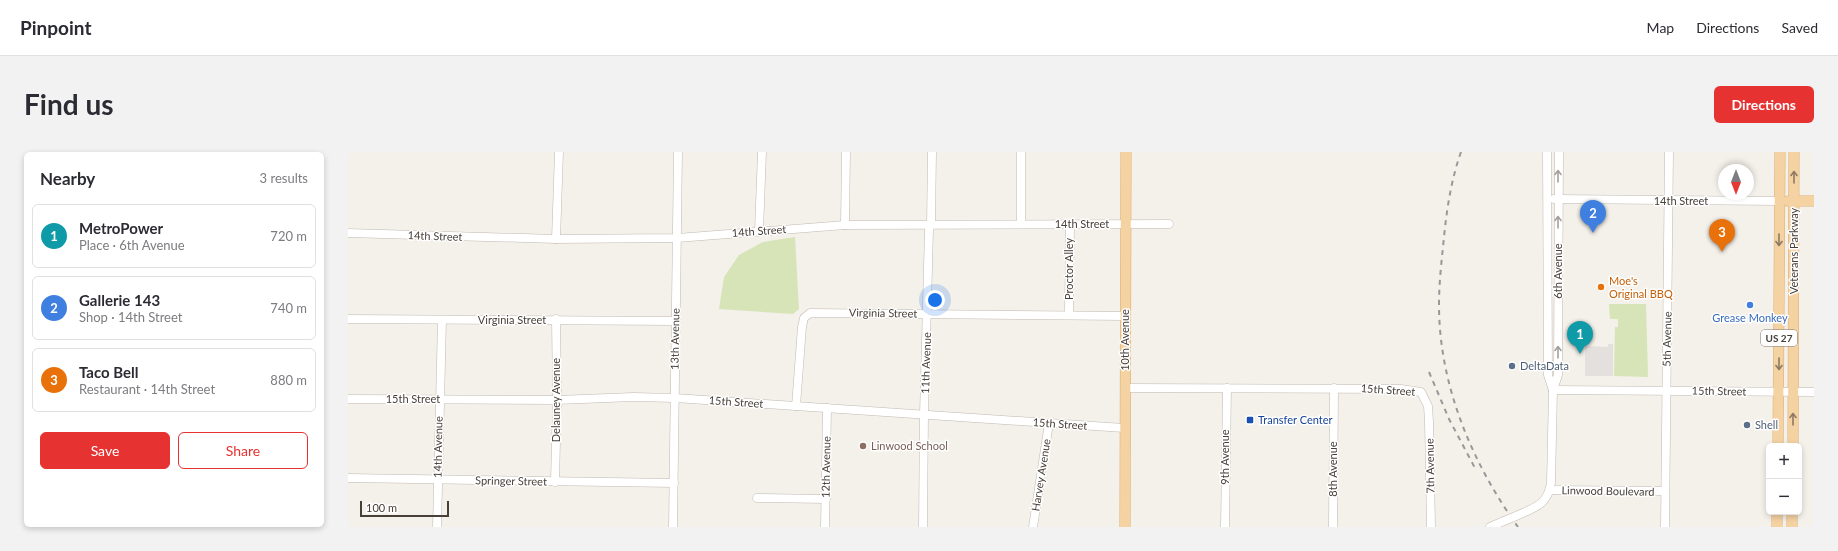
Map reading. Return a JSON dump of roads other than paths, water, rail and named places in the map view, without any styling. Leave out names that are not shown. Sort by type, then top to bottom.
[{"type":"main road","name":"10th Avenue","points":[[1126,152],[1126,388],[1124,428],[1126,527]]},
{"type":"main road","name":"Veterans Parkway","points":[[1778,443],[1780,152]]},
{"type":"main road","name":"Veterans Parkway","points":[[1793,443],[1794,152]]},
{"type":"main road","name":"14th Street","points":[[1779,201],[1814,201]]},
{"type":"main road","points":[[1777,527],[1778,515]]},
{"type":"main road","points":[[1792,515],[1792,527]]},
{"type":"street","points":[[556,239],[559,152]]},
{"type":"street","name":"13th Avenue","points":[[673,527],[678,152]]},
{"type":"street","points":[[759,231],[762,152]]},
{"type":"street","points":[[845,225],[846,152]]},
{"type":"street","name":"11th Avenue","points":[[923,527],[924,414],[929,230],[931,225],[932,152]]},
{"type":"street","points":[[1021,152],[1021,224]]},
{"type":"street","name":"6th Avenue","points":[[1547,152],[1548,374],[1552,390],[1550,490]]},
{"type":"street","name":"6th Avenue","points":[[1552,390],[1558,375],[1558,152]]},
{"type":"street","name":"5th Avenue","points":[[1665,527],[1669,201],[1668,152]]},
{"type":"street","name":"14th Street","points":[[1548,199],[1779,201]]},
{"type":"street","name":"Proctor Alley","points":[[1069,314],[1070,224]]},
{"type":"street","name":"14th Street","points":[[348,233],[556,239],[677,238],[845,225],[1170,224]]},
{"type":"street","name":"Virginia Street","points":[[796,406],[802,327],[804,318],[807,315],[817,313],[1069,314],[1125,316]]},
{"type":"street","name":"Virginia Street","points":[[348,319],[676,321]]},
{"type":"street","name":"14th Avenue","points":[[437,527],[442,320]]},
{"type":"street","name":"Delauney Avenue","points":[[555,482],[557,400],[556,320]]},
{"type":"street","name":"15th Street","points":[[1126,388],[1400,389],[1421,392],[1427,405]]},
{"type":"street","name":"9th Avenue","points":[[1225,527],[1227,388]]},
{"type":"street","name":"8th Avenue","points":[[1333,527],[1334,388]]},
{"type":"street","name":"15th Street","points":[[1552,390],[1814,392]]},
{"type":"street","name":"15th Street","points":[[348,399],[557,400],[633,397],[675,398],[1124,428]]},
{"type":"street","name":"7th Avenue","points":[[1427,405],[1429,422],[1431,527]]},
{"type":"street","name":"12th Avenue","points":[[825,527],[827,408]]},
{"type":"street","name":"Harvey Avenue","points":[[1033,527],[1048,423]]},
{"type":"street","name":"Springer Street","points":[[348,478],[674,483]]},
{"type":"street","points":[[1490,527],[1538,506],[1547,498],[1550,490]]},
{"type":"street","name":"Linwood Boulevard","points":[[1550,490],[1665,491]]},
{"type":"street","points":[[757,498],[826,499]]},
{"type":"railway","points":[[1461,152],[1449,199],[1440,276],[1439,305],[1445,364],[1452,394],[1461,422],[1473,450],[1486,477],[1518,527]]},
{"type":"railway","points":[[1429,372],[1449,419],[1476,470]]},
{"type":"place","name":"Gallerie 143","points":[[1593,233]]},
{"type":"place","name":"Taco Bell","points":[[1722,252]]},
{"type":"place","name":"Moe's Original BBQ","points":[[1601,287]]},
{"type":"place","name":"Grease Monkey","points":[[1750,305]]},
{"type":"place","name":"MetroPower","points":[[1580,354]]},
{"type":"place","name":"DeltaData","points":[[1512,366]]},
{"type":"place","name":"Transfer Center","points":[[1250,420]]},
{"type":"place","name":"Shell","points":[[1747,425]]},
{"type":"place","name":"Linwood School","points":[[863,446]]}]
